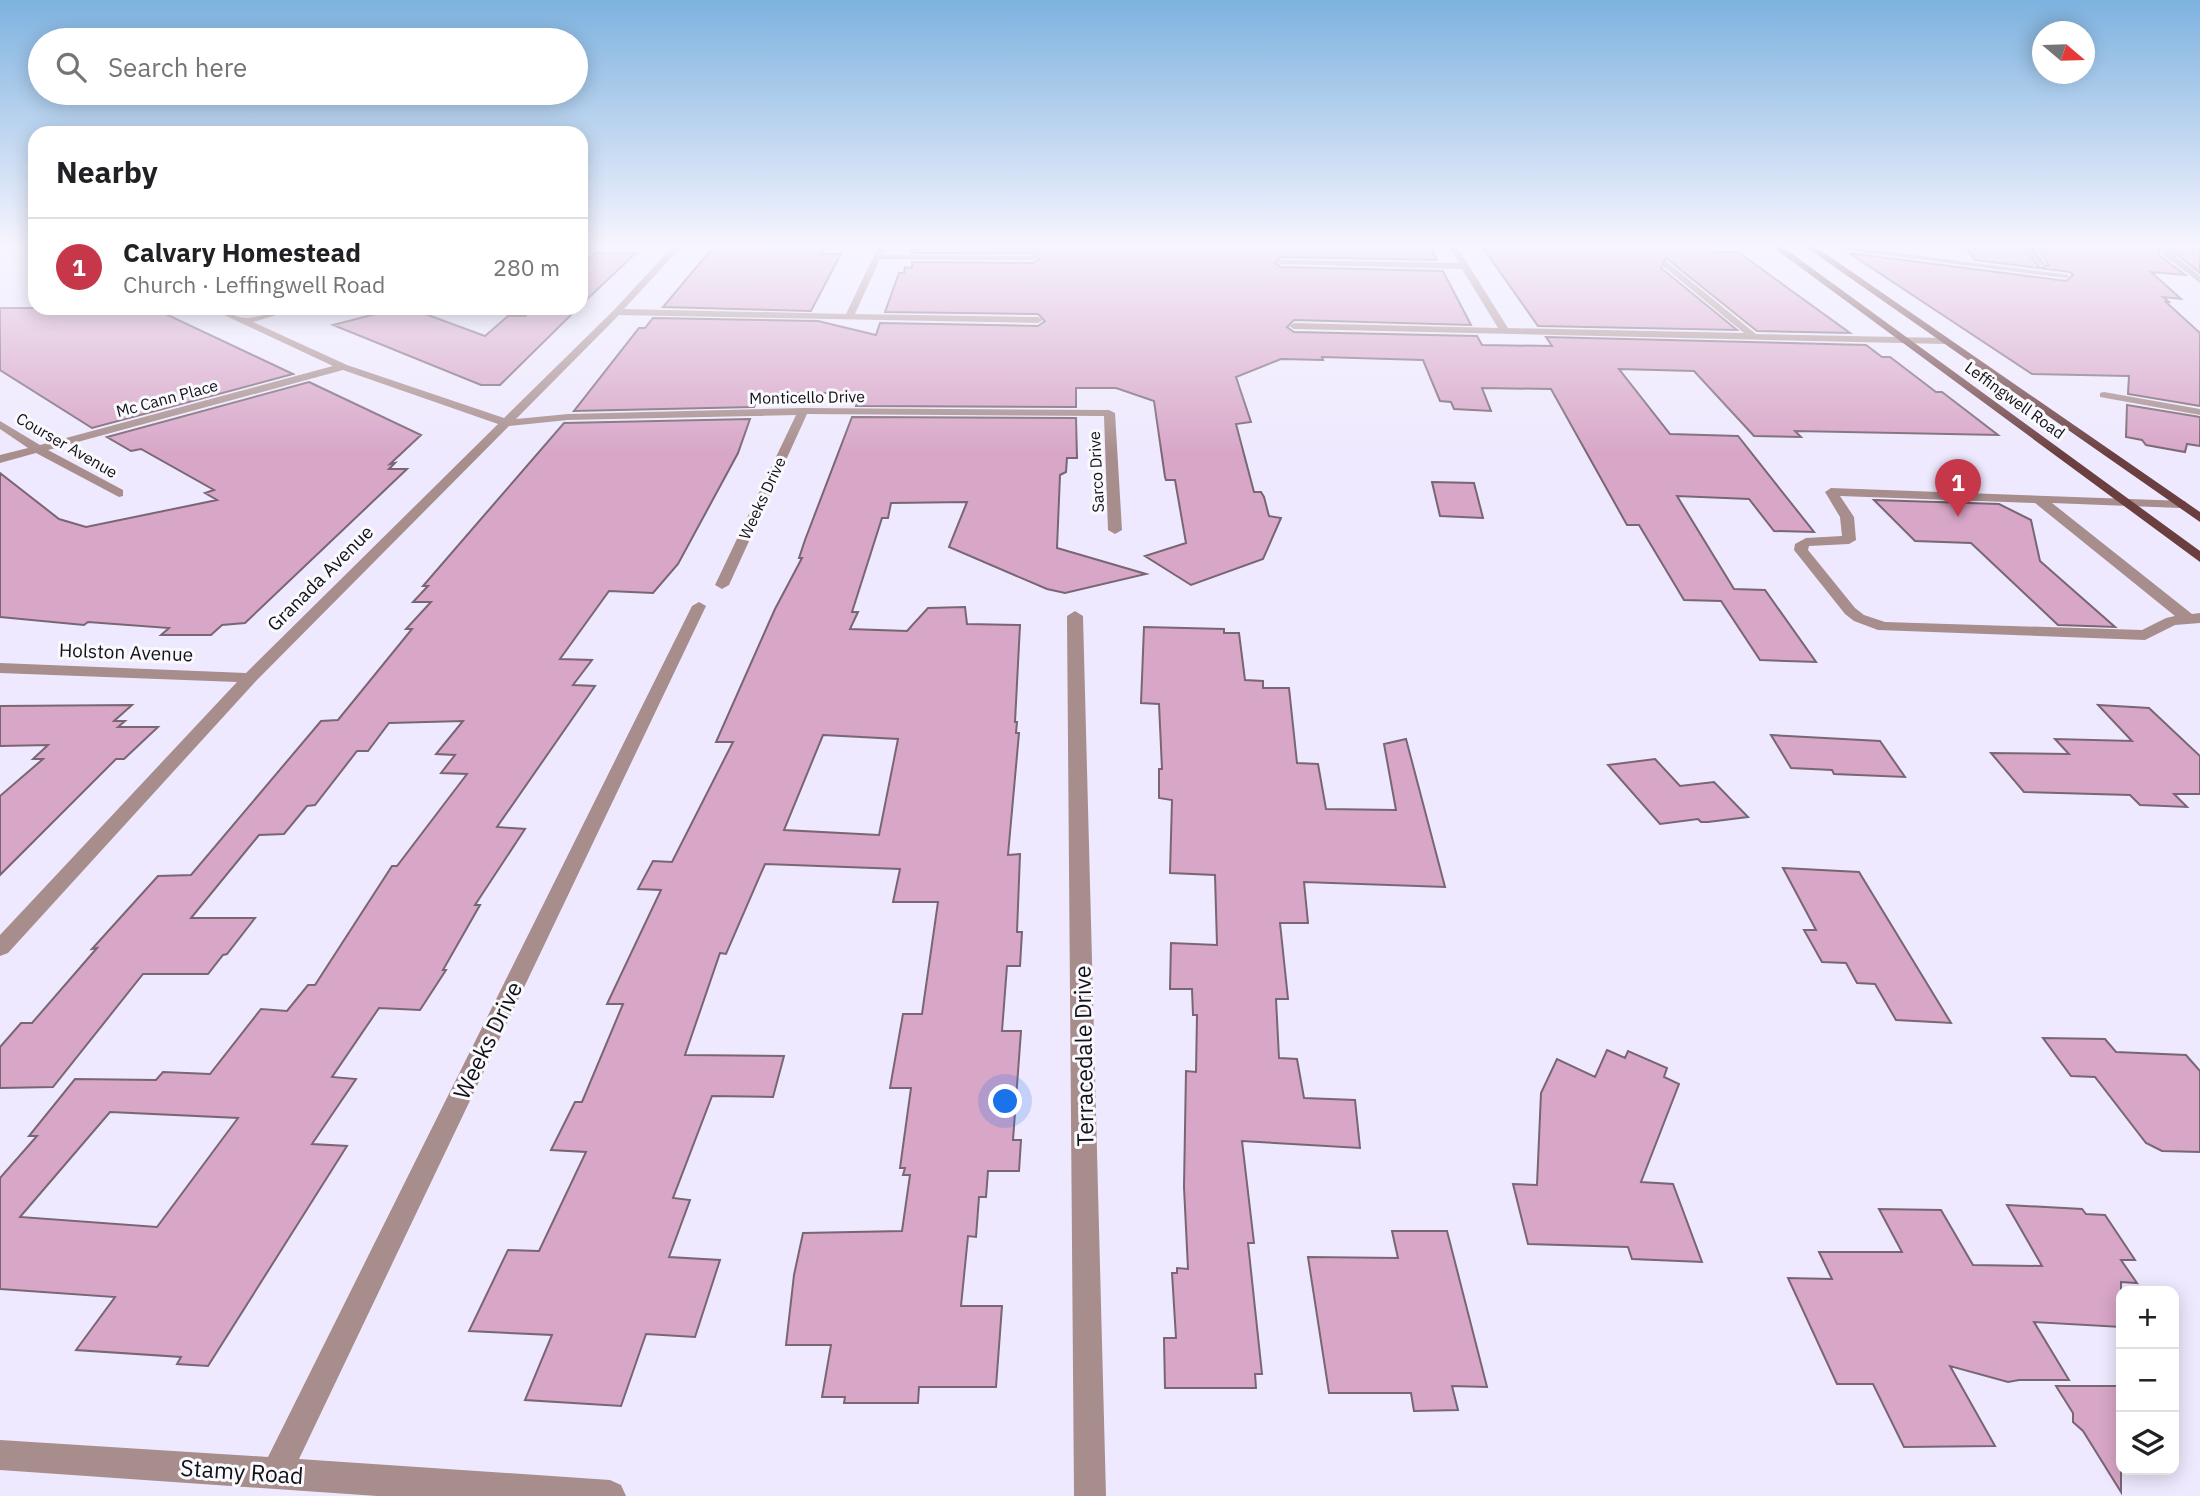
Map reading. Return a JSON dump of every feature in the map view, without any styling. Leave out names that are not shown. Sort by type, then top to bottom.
[{"type":"main road","name":"Leffingwell Road","points":[[1869,315],[2200,558]]},
{"type":"main road","name":"Leffingwell Road","points":[[1908,315],[2200,518]]},
{"type":"street","points":[[230,315],[343,367],[506,423]]},
{"type":"street","points":[[244,321],[268,315]]},
{"type":"street","name":"Granada Avenue","points":[[0,948],[250,678],[614,315]]},
{"type":"street","points":[[836,315],[1038,320]]},
{"type":"street","points":[[1495,315],[1505,331]]},
{"type":"street","points":[[1727,315],[1753,337]]},
{"type":"street","points":[[1294,326],[1945,341]]},
{"type":"street","name":"Mc Cann Place","points":[[0,459],[343,367]]},
{"type":"street","points":[[2104,395],[2200,412]]},
{"type":"street","name":"Monticello Drive","points":[[506,423],[568,417],[803,411],[1109,413]]},
{"type":"street","name":"Weeks Drive","points":[[722,585],[803,411]]},
{"type":"street","name":"Sarco Drive","points":[[1109,413],[1115,530]]},
{"type":"street","name":"Courser Avenue","points":[[0,424],[38,449],[119,493]]},
{"type":"street","points":[[2108,491],[2163,492]]},
{"type":"street","points":[[2180,504],[1831,492],[1847,517],[1849,540],[1806,542],[1802,544],[1801,550],[1850,611],[1859,618],[1882,627],[2145,635],[2171,621],[2193,618]]},
{"type":"street","points":[[2037,498],[2193,618]]},
{"type":"street","name":"Weeks Drive","points":[[276,1474],[699,606]]},
{"type":"street","name":"Terracedale Drive","points":[[1075,616],[1090,1496]]},
{"type":"street","name":"Holston Avenue","points":[[0,668],[250,678]]},
{"type":"street","name":"Stamy Road","points":[[0,1455],[610,1496]]},
{"type":"building","points":[[0,315],[168,315],[293,374],[92,428],[0,370]]},
{"type":"building","points":[[372,315],[428,315],[485,336],[508,316],[571,315],[500,385],[481,385],[333,325]]},
{"type":"building","points":[[1039,315],[1466,315],[1471,325],[1294,320],[1287,327],[1294,332],[1477,336],[1482,345],[1552,346],[1546,337],[1866,345],[1882,357],[1890,357],[1936,392],[1942,392],[1998,435],[1795,431],[1801,437],[1754,436],[1694,371],[1619,369],[1670,434],[1738,436],[1814,532],[1774,531],[1749,499],[1677,496],[1734,589],[1765,590],[1816,662],[1760,660],[1721,601],[1684,600],[1639,525],[1627,525],[1551,389],[1482,388],[1491,411],[1454,409],[1451,402],[1440,401],[1423,360],[1322,357],[1323,360],[1281,359],[1236,377],[1251,422],[1236,424],[1254,492],[1261,492],[1269,516],[1281,518],[1263,559],[1191,585],[1145,556],[1186,543],[1175,480],[1166,480],[1165,477],[1154,401],[1116,388],[1076,388],[1076,407],[856,406],[861,393],[791,393],[759,394],[754,407],[574,411],[639,328],[645,328],[653,318],[818,321],[876,335],[880,323],[1038,326],[1045,321]]},
{"type":"building","points":[[1530,315],[1718,315],[1737,330],[1538,326]]},
{"type":"building","points":[[1737,315],[1825,315],[1850,333],[1757,331]]},
{"type":"building","points":[[1942,315],[2180,315],[2200,333],[2200,406],[2128,394],[2129,376],[2032,374]]},
{"type":"building","points":[[309,382],[421,435],[390,464],[395,463],[389,469],[407,469],[245,623],[222,625],[211,635],[161,635],[169,628],[88,622],[84,625],[0,617],[0,473],[59,519],[86,527],[217,500],[205,493],[214,490],[141,449],[131,451],[107,437]]},
{"type":"building","points":[[2127,405],[2200,417],[2200,446],[2187,444],[2185,452],[2146,445],[2142,440],[2126,437]]},
{"type":"building","points":[[852,417],[1076,418],[1077,458],[1067,458],[1066,472],[1060,475],[1057,548],[1146,574],[1065,593],[1047,589],[949,547],[967,502],[891,503],[888,518],[882,518],[852,612],[858,612],[850,629],[907,631],[928,608],[965,607],[967,624],[1020,625],[1015,722],[1016,733],[1019,733],[1008,855],[1020,854],[1017,932],[1022,932],[1020,966],[1007,966],[1002,1031],[1021,1031],[1013,1140],[1021,1140],[1019,1171],[988,1171],[986,1197],[979,1197],[976,1237],[968,1236],[961,1306],[1002,1306],[996,1387],[919,1387],[918,1403],[844,1403],[845,1397],[822,1397],[831,1345],[786,1345],[794,1275],[803,1233],[902,1231],[910,1175],[903,1175],[905,1168],[900,1168],[911,1088],[890,1088],[903,1014],[922,1014],[938,902],[893,902],[900,869],[765,864],[726,954],[720,953],[685,1055],[784,1056],[773,1097],[712,1096],[673,1198],[690,1200],[669,1257],[720,1260],[695,1337],[646,1334],[621,1406],[525,1400],[552,1335],[469,1331],[508,1250],[539,1251],[586,1152],[551,1150],[575,1102],[582,1102],[623,1004],[607,1004],[661,890],[638,889],[653,861],[672,862],[733,742],[716,742],[775,609],[802,558],[799,558]],"holes":[[[823,735],[898,739],[879,835],[784,830]]]},
{"type":"building","points":[[750,419],[738,453],[678,564],[653,593],[609,591],[560,659],[592,660],[573,685],[595,686],[497,827],[525,829],[475,905],[480,905],[443,970],[446,970],[420,1010],[379,1008],[332,1077],[356,1079],[312,1144],[347,1146],[208,1366],[177,1364],[181,1357],[76,1350],[115,1297],[0,1289],[0,1178],[37,1136],[29,1136],[75,1079],[156,1080],[163,1072],[210,1074],[261,1009],[287,1011],[308,985],[315,985],[392,866],[397,866],[467,774],[441,773],[455,755],[436,754],[463,721],[389,723],[368,751],[357,751],[315,805],[307,806],[284,834],[259,835],[191,918],[255,918],[227,954],[223,955],[208,974],[143,974],[53,1087],[0,1088],[0,1047],[21,1023],[32,1023],[97,948],[92,949],[158,876],[191,875],[321,721],[338,720],[412,629],[406,629],[431,602],[413,602],[428,586],[423,586],[564,423]],"holes":[[[110,1112],[238,1118],[157,1227],[20,1217]]]},
{"type":"building","points":[[1432,482],[1474,483],[1483,518],[1440,516]]},
{"type":"building","points":[[1874,500],[1999,504],[2031,520],[2040,561],[2115,627],[2058,625],[1971,543],[1915,541]]},
{"type":"building","points":[[1144,627],[1224,629],[1224,633],[1239,633],[1245,680],[1263,681],[1263,688],[1289,688],[1297,763],[1318,764],[1326,809],[1396,810],[1384,744],[1406,739],[1445,887],[1304,882],[1308,923],[1280,923],[1288,999],[1276,999],[1279,1058],[1297,1059],[1304,1098],[1355,1100],[1360,1148],[1242,1141],[1254,1243],[1248,1243],[1262,1374],[1255,1374],[1256,1388],[1165,1388],[1164,1338],[1176,1338],[1172,1273],[1177,1273],[1177,1268],[1188,1269],[1184,1187],[1186,1071],[1196,1072],[1197,1015],[1193,1015],[1192,989],[1170,989],[1171,943],[1217,945],[1215,875],[1170,873],[1172,800],[1159,798],[1159,769],[1162,769],[1159,704],[1141,703]]},
{"type":"building","points":[[132,705],[114,721],[125,721],[118,727],[158,727],[124,759],[116,759],[0,875],[0,796],[43,759],[33,759],[48,745],[0,746],[0,706]]},
{"type":"building","points":[[2098,705],[2149,708],[2200,756],[2200,794],[2174,794],[2187,807],[2140,805],[2130,795],[2024,792],[1991,753],[2069,754],[2055,739],[2132,741]]},
{"type":"building","points":[[1771,735],[1880,741],[1905,777],[1834,774],[1832,770],[1791,768]]},
{"type":"building","points":[[1655,759],[1680,786],[1714,782],[1748,817],[1660,824],[1608,765]]},
{"type":"building","points":[[1783,868],[1859,872],[1951,1023],[1896,1020],[1875,984],[1857,983],[1846,963],[1822,962],[1804,930],[1816,930]]},
{"type":"building","points":[[2043,1038],[2105,1039],[2116,1052],[2186,1055],[2200,1071],[2200,1152],[2162,1151],[2146,1143],[2095,1077],[2071,1076]]},
{"type":"building","points":[[1607,1050],[1625,1058],[1628,1051],[1667,1068],[1664,1077],[1679,1084],[1641,1182],[1673,1184],[1702,1262],[1632,1259],[1628,1247],[1528,1244],[1513,1184],[1537,1185],[1541,1093],[1557,1059],[1595,1077]]},
{"type":"building","points":[[2007,1205],[2082,1209],[2086,1214],[2105,1215],[2135,1260],[2121,1260],[2137,1283],[2121,1282],[2121,1286],[2116,1286],[2116,1327],[2034,1322],[2069,1380],[2008,1382],[1950,1366],[1995,1446],[1904,1447],[1873,1384],[1837,1384],[1788,1278],[1832,1279],[1819,1252],[1902,1252],[1879,1209],[1941,1210],[1973,1265],[2042,1266]]},
{"type":"building","points":[[1392,1231],[1447,1231],[1487,1387],[1452,1386],[1458,1410],[1414,1411],[1411,1393],[1329,1393],[1308,1257],[1398,1258]]},
{"type":"building","points":[[2056,1386],[2116,1386],[2116,1475],[2121,1475],[2121,1492],[2083,1431],[2073,1422],[2073,1413]]},
{"type":"place","name":"Calvary Homestead","points":[[1958,517]]}]
